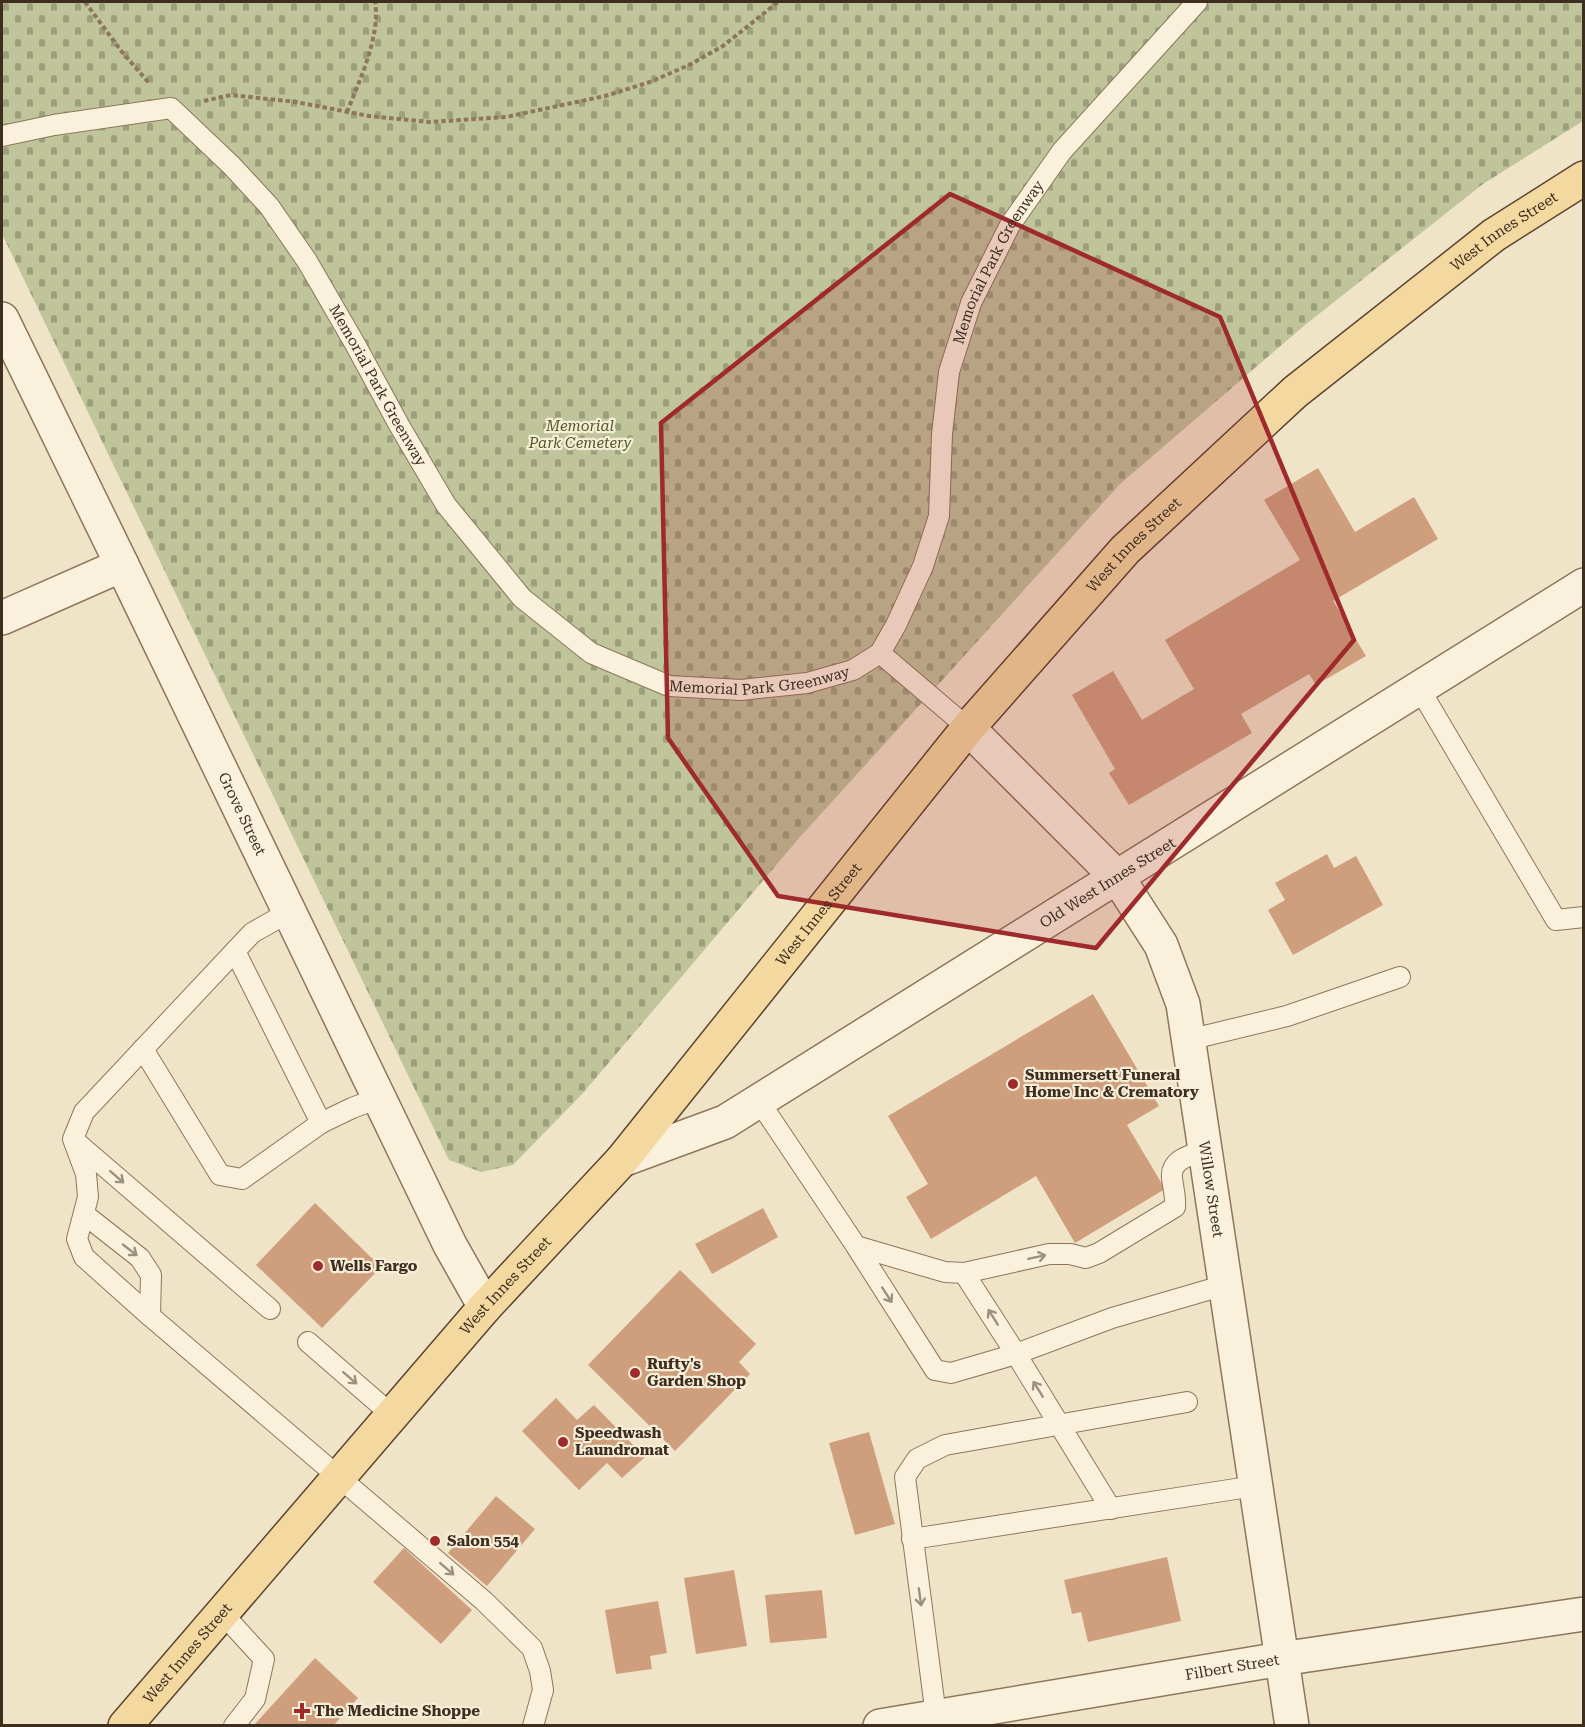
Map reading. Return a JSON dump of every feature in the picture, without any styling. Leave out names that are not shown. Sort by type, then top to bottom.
[{"type":"main road","name":"West Innes Street","points":[[125,1725],[485,1308],[622,1160],[968,728],[1125,550],[1295,392],[1494,235],[1584,178]]},
{"type":"street","name":"Grove Street","points":[[2,319],[450,1245],[485,1308]]},
{"type":"street","points":[[2,618],[122,565]]},
{"type":"street","name":"Old West Innes Street","points":[[622,1160],[725,1122],[1584,585]]},
{"type":"street","name":"Willow Street","points":[[968,728],[1118,878],[1161,945],[1183,1004],[1292,1725]]},
{"type":"street","name":"Filbert Street","points":[[880,1725],[1281,1659],[1584,1614]]},
{"type":"lane","name":"Memorial Park Greenway","points":[[171,108],[232,166],[268,206],[307,261],[446,506],[522,598],[591,653],[669,686],[741,690],[807,683],[853,670],[880,653],[896,625],[923,566],[939,516],[942,434],[950,372],[971,303],[1010,225],[1062,151],[1197,2]]},
{"type":"lane","points":[[2,136],[54,125],[171,108]]},
{"type":"lane","points":[[880,653],[968,728]]},
{"type":"lane","points":[[1419,688],[1556,920],[1584,917]]},
{"type":"lane","points":[[289,912],[252,933],[84,1112],[73,1139],[86,1174],[88,1197],[77,1239],[84,1257],[484,1601],[532,1648],[540,1671],[543,1690],[533,1725]]},
{"type":"lane","points":[[235,951],[321,1123]]},
{"type":"lane","points":[[1188,1040],[1287,1016],[1400,977]]},
{"type":"lane","points":[[144,1049],[220,1175],[242,1179],[321,1123],[379,1098]]},
{"type":"lane","points":[[759,1101],[935,1370],[951,1372],[1016,1354],[1112,1318],[1225,1285]]},
{"type":"lane","points":[[73,1139],[270,1309]]},
{"type":"lane","points":[[856,1246],[945,1272],[964,1273],[1049,1254],[1070,1254],[1086,1258],[1099,1253],[1175,1207],[1176,1197],[1171,1175],[1173,1167],[1179,1160],[1205,1150]]},
{"type":"lane","points":[[84,1214],[140,1258],[151,1275],[150,1316]]},
{"type":"lane","points":[[964,1273],[1111,1509]]},
{"type":"lane","points":[[308,1341],[392,1415]]},
{"type":"lane","points":[[936,1716],[905,1477],[916,1459],[945,1445],[1187,1402]]},
{"type":"lane","points":[[912,1539],[1255,1486]]},
{"type":"lane","points":[[222,1613],[264,1659],[255,1699],[234,1725]]},
{"type":"path","points":[[85,2],[122,52],[171,108],[231,95],[296,102],[369,116],[441,122],[506,117],[605,96],[650,82],[698,61],[723,46],[778,2]]},
{"type":"path","points":[[347,112],[369,51],[374,29],[375,2]]},
{"type":"highlighted area","points":[[950,194],[1220,317],[1354,640],[1096,948],[778,896],[668,738],[661,423]]},
{"type":"green space","name":"Memorial Park Cemetery","points":[[2,2],[1583,2],[1583,121],[1483,184],[1305,325],[1120,484],[800,837],[584,1092],[513,1165],[481,1172],[449,1160],[2,234]]},
{"type":"building","points":[[1318,468],[1355,532],[1414,497],[1438,539],[1333,601],[1366,656],[1316,685],[1309,674],[1241,714],[1252,733],[1129,805],[1109,773],[1115,769],[1072,695],[1113,671],[1142,720],[1194,689],[1165,640],[1300,560],[1264,500]]},
{"type":"building","points":[[1327,854],[1334,868],[1356,856],[1383,905],[1293,955],[1268,910],[1285,900],[1275,883]]},
{"type":"building","points":[[1093,994],[1159,1106],[1127,1125],[1165,1189],[1075,1243],[1036,1176],[931,1239],[906,1197],[928,1184],[888,1116]]},
{"type":"building","name":"Wells Fargo","points":[[315,1203],[381,1267],[322,1328],[256,1265]]},
{"type":"building","points":[[763,1208],[778,1237],[712,1274],[695,1244]]},
{"type":"building","points":[[680,1270],[756,1344],[739,1362],[750,1374],[675,1451],[588,1365]]},
{"type":"building","points":[[556,1398],[577,1420],[594,1405],[645,1457],[622,1478],[607,1463],[579,1490],[522,1431]]},
{"type":"building","points":[[869,1432],[895,1524],[855,1535],[829,1443]]},
{"type":"building","points":[[496,1496],[535,1529],[487,1586],[448,1553]]},
{"type":"building","points":[[404,1548],[472,1610],[441,1644],[373,1582]]},
{"type":"building","points":[[1167,1557],[1181,1621],[1088,1642],[1081,1612],[1072,1614],[1064,1580]]},
{"type":"building","points":[[734,1570],[747,1646],[696,1654],[684,1578]]},
{"type":"building","points":[[822,1590],[827,1638],[770,1643],[765,1595]]},
{"type":"building","points":[[658,1601],[667,1653],[650,1656],[652,1669],[616,1674],[605,1610]]},
{"type":"building","points":[[315,1658],[358,1698],[333,1726],[253,1726]]},
{"type":"place","name":"Summersett Funeral Home Inc & Crematory","points":[[1013,1084]]},
{"type":"place","name":"Wells Fargo","points":[[318,1266]]},
{"type":"place","name":"Rufty's Garden Shop","points":[[635,1373]]},
{"type":"place","name":"Speedwash Laundromat","points":[[563,1442]]},
{"type":"place","name":"Salon 554","points":[[435,1541]]},
{"type":"place","name":"The Medicine Shoppe","points":[[302,1711]]}]
